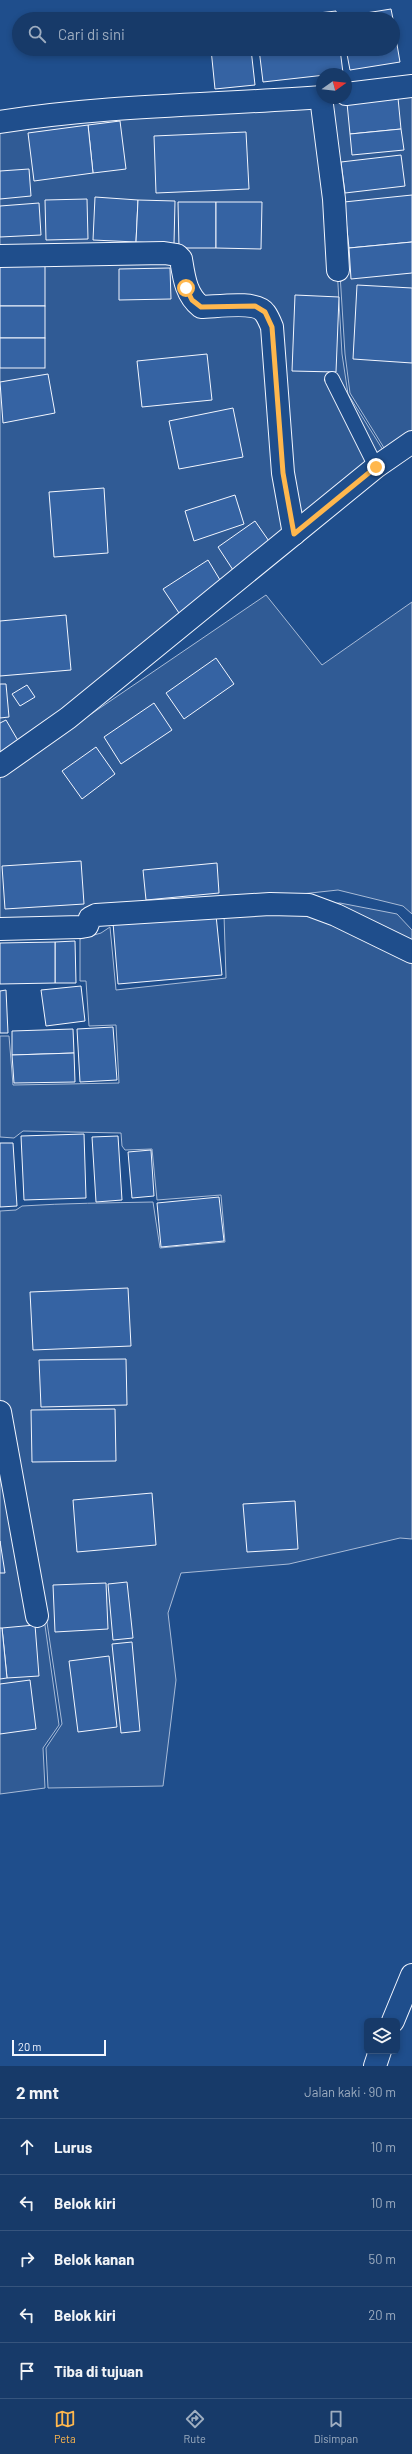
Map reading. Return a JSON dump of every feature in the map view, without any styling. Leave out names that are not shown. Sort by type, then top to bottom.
[{"type":"street","points":[[352,93],[412,86]]},
{"type":"street","points":[[0,122],[41,115],[113,109],[316,97]]},
{"type":"street","points":[[323,104],[334,198],[338,270]]},
{"type":"street","points":[[0,256],[164,253],[177,255],[181,259],[186,288],[192,300],[201,307],[244,305],[255,306],[265,312],[272,327],[282,465],[286,498],[294,534]]},
{"type":"street","points":[[0,766],[68,718],[376,467],[412,442]]},
{"type":"street","points":[[0,929],[81,927],[88,926],[90,918],[96,916],[270,904],[309,905],[336,916],[412,952]]},
{"type":"street","points":[[0,1412],[37,1616]]},
{"type":"street","points":[[394,2018],[412,1974]]},
{"type":"street","points":[[374,2066],[379,2054]]},
{"type":"lane","points":[[332,379],[376,467]]},
{"type":"shaded area","points":[[412,85],[412,451],[394,464],[350,393],[345,354],[336,210],[325,104],[352,104],[352,97]]},
{"type":"shaded area","points":[[316,97],[316,104],[323,104],[335,232],[342,354],[348,394],[393,466],[0,769],[0,122]]},
{"type":"shaded area","points":[[266,595],[322,665],[412,602],[412,914],[403,906],[338,890],[0,927],[0,776]]},
{"type":"shaded area","points":[[340,903],[397,914],[412,930],[412,1539],[400,1538],[289,1564],[181,1573],[168,1613],[176,1680],[163,1786],[48,1788],[46,1748],[62,1724],[45,1609],[0,1462],[0,1211],[16,1210],[22,1206],[38,1205],[153,1202],[160,1248],[225,1242],[221,1195],[157,1200],[152,1149],[125,1150],[122,1146],[121,1133],[23,1131],[14,1138],[0,1137],[0,1036],[9,1036],[13,1085],[119,1083],[116,1025],[89,1026],[86,981],[80,981],[80,939],[101,933],[110,927],[116,990],[226,978],[224,915]]},
{"type":"shaded area","points":[[0,1477],[21,1565],[43,1611],[59,1725],[43,1748],[45,1788],[0,1794]]},
{"type":"building","points":[[391,9],[392,12],[372,12]]},
{"type":"building","points":[[212,56],[252,56],[255,85],[215,89]]},
{"type":"building","points":[[260,56],[341,56],[342,68],[316,68],[316,76],[263,82]]},
{"type":"building","points":[[347,56],[399,56],[400,62],[352,70],[352,68],[350,68]]},
{"type":"building","points":[[398,98],[401,129],[350,134],[347,104],[352,104],[352,103]]},
{"type":"building","points":[[120,121],[126,169],[93,173],[88,125]]},
{"type":"building","points":[[88,125],[93,173],[34,181],[28,133]]},
{"type":"building","points":[[401,129],[404,150],[352,155],[350,134]]},
{"type":"building","points":[[246,132],[249,189],[156,193],[154,136]]},
{"type":"building","points":[[401,155],[405,186],[345,193],[341,162]]},
{"type":"building","points":[[29,169],[31,196],[0,199],[0,171]]},
{"type":"building","points":[[412,195],[412,242],[349,248],[344,202]]},
{"type":"building","points":[[95,197],[138,200],[136,242],[93,240]]},
{"type":"building","points":[[87,199],[88,239],[46,240],[45,200]]},
{"type":"building","points":[[138,200],[175,201],[174,244],[136,242]]},
{"type":"building","points":[[178,202],[216,202],[216,248],[179,248]]},
{"type":"building","points":[[216,202],[262,202],[261,249],[216,248]]},
{"type":"building","points":[[39,203],[41,235],[0,237],[0,206]]},
{"type":"building","points":[[412,242],[412,273],[351,279],[349,248]]},
{"type":"building","points":[[0,264],[45,264],[45,306],[0,306]]},
{"type":"building","points":[[170,268],[171,299],[119,300],[119,269]]},
{"type":"building","points":[[357,285],[412,288],[412,363],[353,359]]},
{"type":"building","points":[[295,295],[339,297],[336,372],[292,371]]},
{"type":"building","points":[[0,306],[45,306],[45,338],[0,338]]},
{"type":"building","points":[[0,338],[45,338],[45,368],[0,368]]},
{"type":"building","points":[[207,354],[212,400],[142,407],[137,361]]},
{"type":"building","points":[[48,374],[55,413],[3,423],[0,382]]},
{"type":"building","points":[[233,408],[243,457],[179,469],[169,421]]},
{"type":"building","points":[[104,488],[108,553],[54,557],[49,492]]},
{"type":"building","points":[[235,495],[244,524],[194,541],[185,511]]},
{"type":"building","points":[[255,521],[271,544],[233,570],[218,547]]},
{"type":"building","points":[[208,560],[223,585],[179,613],[163,589]]},
{"type":"building","points":[[66,615],[71,670],[0,676],[0,621]]},
{"type":"building","points":[[216,658],[234,684],[184,719],[166,693]]},
{"type":"building","points":[[0,684],[6,684],[9,717],[0,718]]},
{"type":"building","points":[[27,685],[35,697],[20,706],[12,694]]},
{"type":"building","points":[[154,703],[172,730],[121,764],[104,737]]},
{"type":"building","points":[[6,720],[20,744],[0,755],[0,723]]},
{"type":"building","points":[[96,747],[115,774],[82,799],[62,771]]},
{"type":"building","points":[[81,861],[84,904],[5,909],[2,866]]},
{"type":"building","points":[[217,863],[219,893],[146,900],[143,870]]},
{"type":"building","points":[[216,915],[222,975],[118,984],[113,923]]},
{"type":"building","points":[[75,941],[76,983],[55,983],[55,942]]},
{"type":"building","points":[[55,942],[55,983],[0,984],[0,943]]},
{"type":"building","points":[[81,986],[85,1021],[46,1026],[41,990]]},
{"type":"building","points":[[6,990],[8,1033],[0,1033],[0,991]]},
{"type":"building","points":[[113,1027],[117,1080],[80,1082],[77,1029]]},
{"type":"building","points":[[73,1029],[74,1053],[12,1055],[12,1031]]},
{"type":"building","points":[[74,1053],[75,1082],[14,1083],[12,1055]]},
{"type":"building","points":[[84,1134],[86,1198],[24,1200],[21,1136]]},
{"type":"building","points":[[118,1136],[122,1200],[96,1202],[92,1137]]},
{"type":"building","points":[[0,1143],[13,1143],[17,1206],[0,1207]]},
{"type":"building","points":[[151,1150],[154,1196],[132,1198],[128,1152]]},
{"type":"building","points":[[219,1197],[224,1241],[161,1247],[157,1203]]},
{"type":"building","points":[[128,1288],[131,1346],[33,1350],[30,1292]]},
{"type":"building","points":[[126,1359],[127,1405],[41,1407],[39,1360]]},
{"type":"building","points":[[115,1409],[116,1461],[32,1462],[31,1410]]},
{"type":"building","points":[[152,1493],[156,1545],[77,1552],[73,1500]]},
{"type":"building","points":[[295,1501],[298,1549],[247,1552],[243,1504]]},
{"type":"building","points":[[0,1541],[5,1573],[0,1573]]},
{"type":"building","points":[[127,1582],[133,1638],[113,1640],[108,1584]]},
{"type":"building","points":[[106,1583],[108,1629],[55,1632],[53,1585]]},
{"type":"building","points":[[35,1625],[39,1676],[7,1678],[2,1628]]},
{"type":"building","points":[[0,1628],[2,1628],[7,1678],[0,1679]]},
{"type":"building","points":[[132,1642],[140,1731],[121,1733],[112,1644]]},
{"type":"building","points":[[109,1656],[117,1727],[78,1732],[69,1661]]},
{"type":"building","points":[[30,1680],[36,1729],[0,1734],[0,1684]]},
{"type":"route","points":[[186,288],[192,300],[201,307],[220,308],[244,305],[255,306],[265,312],[272,327],[283,473],[286,498],[294,534],[376,467]]}]
